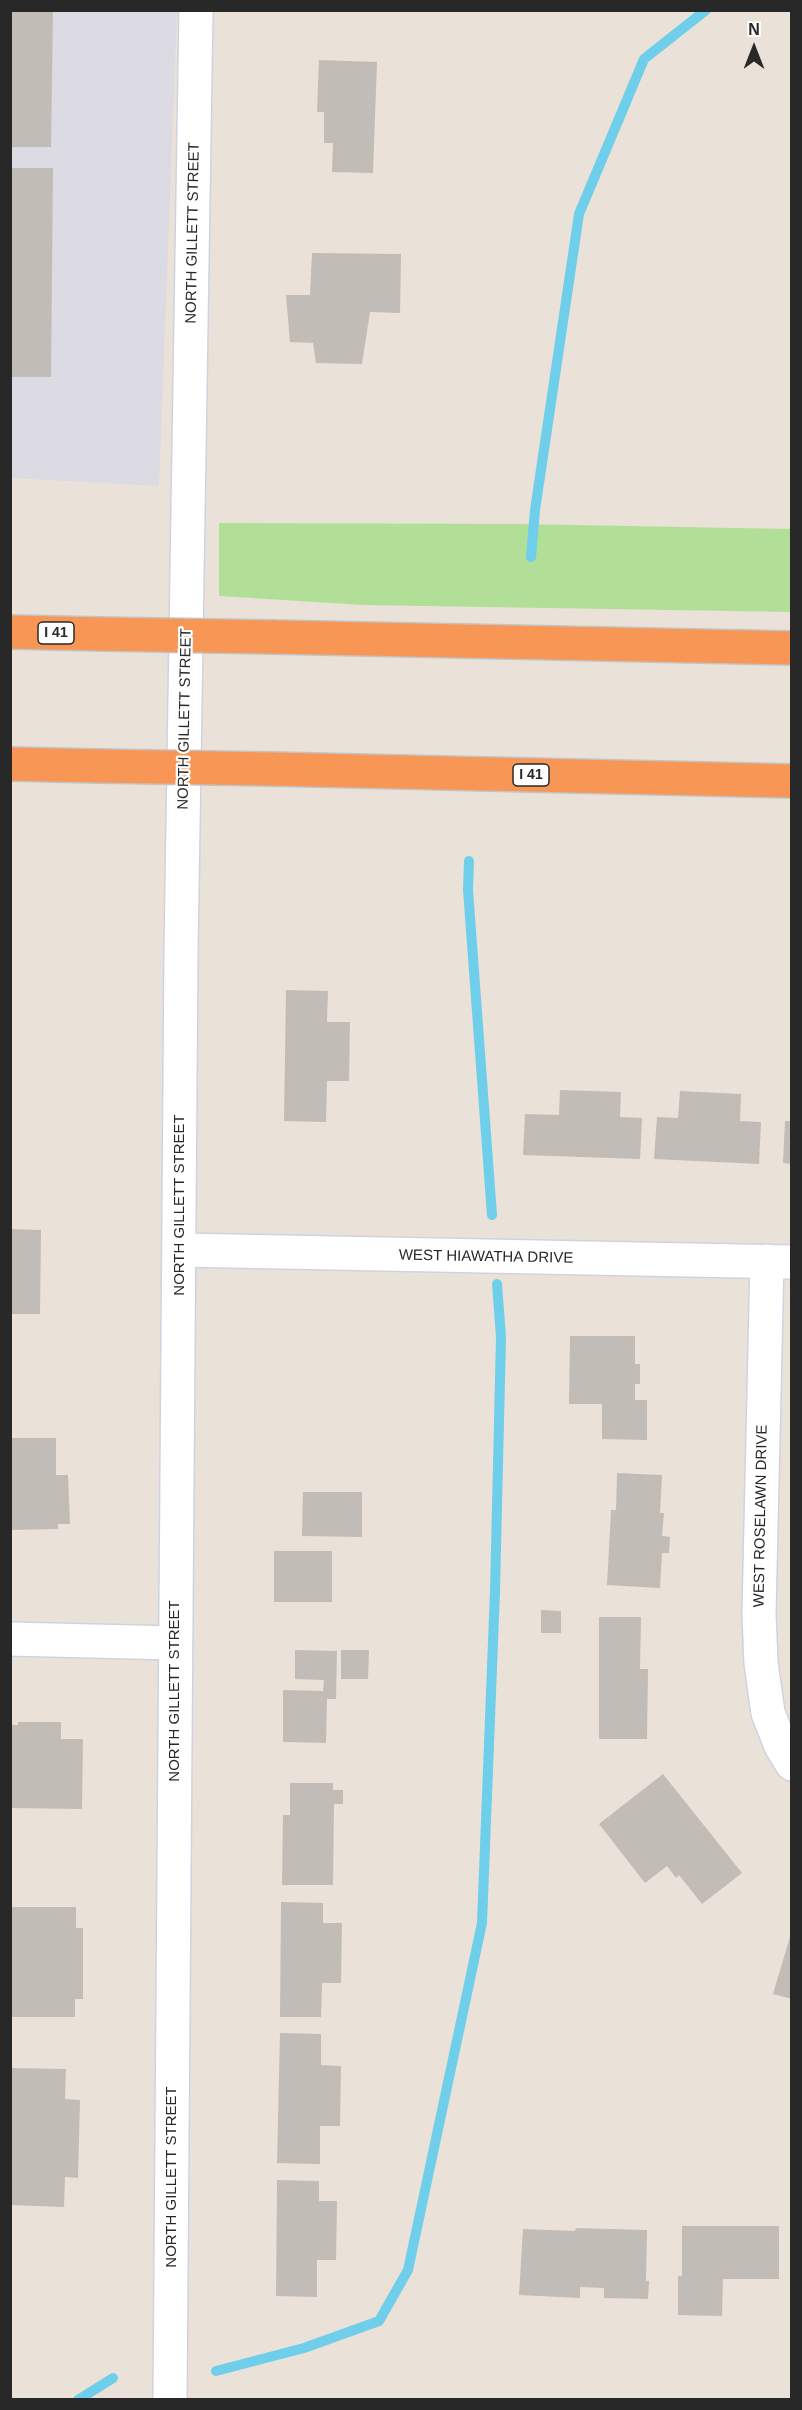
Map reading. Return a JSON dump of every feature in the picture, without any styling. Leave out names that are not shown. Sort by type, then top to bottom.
[{"type":"highway","name":"I 41","points":[[10,632],[792,648]]},
{"type":"highway","name":"I 41","points":[[10,764],[792,781]]},
{"type":"street","name":"NORTH GILLETT STREET","points":[[170,2400],[181,940],[196,10]]},
{"type":"street","name":"WEST HIAWATHA DRIVE","points":[[180,1250],[779,1262]]},
{"type":"street","name":"WEST ROSELAWN DRIVE","points":[[779,1262],[759,1614],[761,1663],[768,1713],[781,1746],[792,1764]]},
{"type":"street","points":[[10,1640],[175,1643]]},
{"type":"shaded area","points":[[10,11],[177,11],[159,486],[11,478]]},
{"type":"green space","points":[[219,523],[520,524],[791,529],[791,612],[363,605],[219,596]]},
{"type":"building","points":[[10,10],[53,10],[51,147],[10,147]]},
{"type":"building","points":[[319,60],[377,62],[373,173],[332,172],[333,143],[324,143],[324,112],[317,112]]},
{"type":"building","points":[[10,168],[53,168],[51,377],[10,377]]},
{"type":"building","points":[[312,253],[401,254],[400,313],[370,312],[362,364],[316,363],[313,343],[290,342],[286,295],[310,295]]},
{"type":"building","points":[[286,990],[328,991],[327,1022],[350,1022],[349,1081],[327,1081],[326,1122],[284,1121]]},
{"type":"building","points":[[560,1090],[621,1092],[620,1117],[642,1118],[640,1159],[523,1155],[525,1114],[559,1115]]},
{"type":"building","points":[[680,1091],[741,1094],[740,1121],[761,1122],[759,1164],[654,1159],[657,1117],[678,1118]]},
{"type":"building","points":[[785,1121],[792,1121],[792,1164],[783,1163]]},
{"type":"building","points":[[10,1229],[41,1230],[40,1314],[11,1314]]},
{"type":"building","points":[[570,1336],[635,1336],[635,1364],[640,1364],[640,1384],[635,1384],[635,1400],[647,1400],[647,1440],[602,1439],[602,1404],[569,1404]]},
{"type":"building","points":[[10,1438],[56,1438],[56,1475],[68,1475],[70,1524],[58,1524],[58,1529],[10,1530]]},
{"type":"building","points":[[617,1473],[662,1475],[660,1513],[664,1513],[662,1536],[670,1537],[669,1553],[662,1553],[660,1588],[607,1585],[611,1510],[616,1510]]},
{"type":"building","points":[[303,1492],[362,1492],[362,1537],[302,1536]]},
{"type":"building","points":[[274,1551],[332,1551],[332,1602],[274,1602]]},
{"type":"building","points":[[541,1610],[561,1611],[561,1633],[541,1633]]},
{"type":"building","points":[[599,1617],[641,1617],[640,1669],[648,1669],[647,1739],[599,1739]]},
{"type":"building","points":[[295,1650],[337,1651],[336,1699],[327,1699],[326,1743],[283,1742],[283,1690],[323,1691],[324,1680],[295,1679]]},
{"type":"building","points":[[341,1650],[369,1650],[368,1679],[341,1679]]},
{"type":"building","points":[[18,1722],[61,1722],[61,1739],[83,1739],[82,1809],[10,1808],[10,1725],[18,1725]]},
{"type":"building","points":[[663,1774],[742,1873],[702,1904],[679,1875],[676,1878],[667,1866],[645,1883],[599,1824]]},
{"type":"building","points":[[290,1783],[333,1783],[333,1790],[343,1790],[343,1804],[334,1804],[333,1885],[282,1885],[283,1815],[290,1815]]},
{"type":"building","points":[[281,1902],[323,1903],[323,1923],[342,1923],[341,1983],[322,1983],[321,2017],[280,2017]]},
{"type":"building","points":[[10,1907],[76,1907],[76,1928],[83,1928],[83,1999],[75,1999],[75,2017],[10,2017]]},
{"type":"building","points":[[792,1930],[792,1999],[773,1994]]},
{"type":"building","points":[[280,2033],[321,2034],[321,2065],[341,2066],[340,2126],[320,2126],[320,2164],[277,2163]]},
{"type":"building","points":[[10,2068],[66,2069],[65,2099],[80,2100],[78,2178],[65,2177],[64,2207],[10,2205]]},
{"type":"building","points":[[277,2180],[319,2181],[319,2201],[337,2201],[336,2260],[317,2260],[317,2297],[276,2296]]},
{"type":"building","points":[[682,2226],[779,2226],[779,2279],[723,2279],[722,2316],[678,2315],[678,2276],[682,2276]]},
{"type":"building","points":[[576,2228],[647,2230],[648,2299],[604,2298],[604,2288],[580,2287],[580,2298],[519,2295],[523,2229],[575,2231]]},
{"type":"waterway","points":[[531,557],[535,510],[579,214],[644,59],[706,10]]},
{"type":"waterway","points":[[469,861],[468,890],[492,1215]]},
{"type":"waterway","points":[[216,2371],[304,2348],[379,2321],[408,2270],[482,1923],[495,1591],[501,1337],[497,1284]]},
{"type":"waterway","points":[[78,2400],[113,2378]]}]
